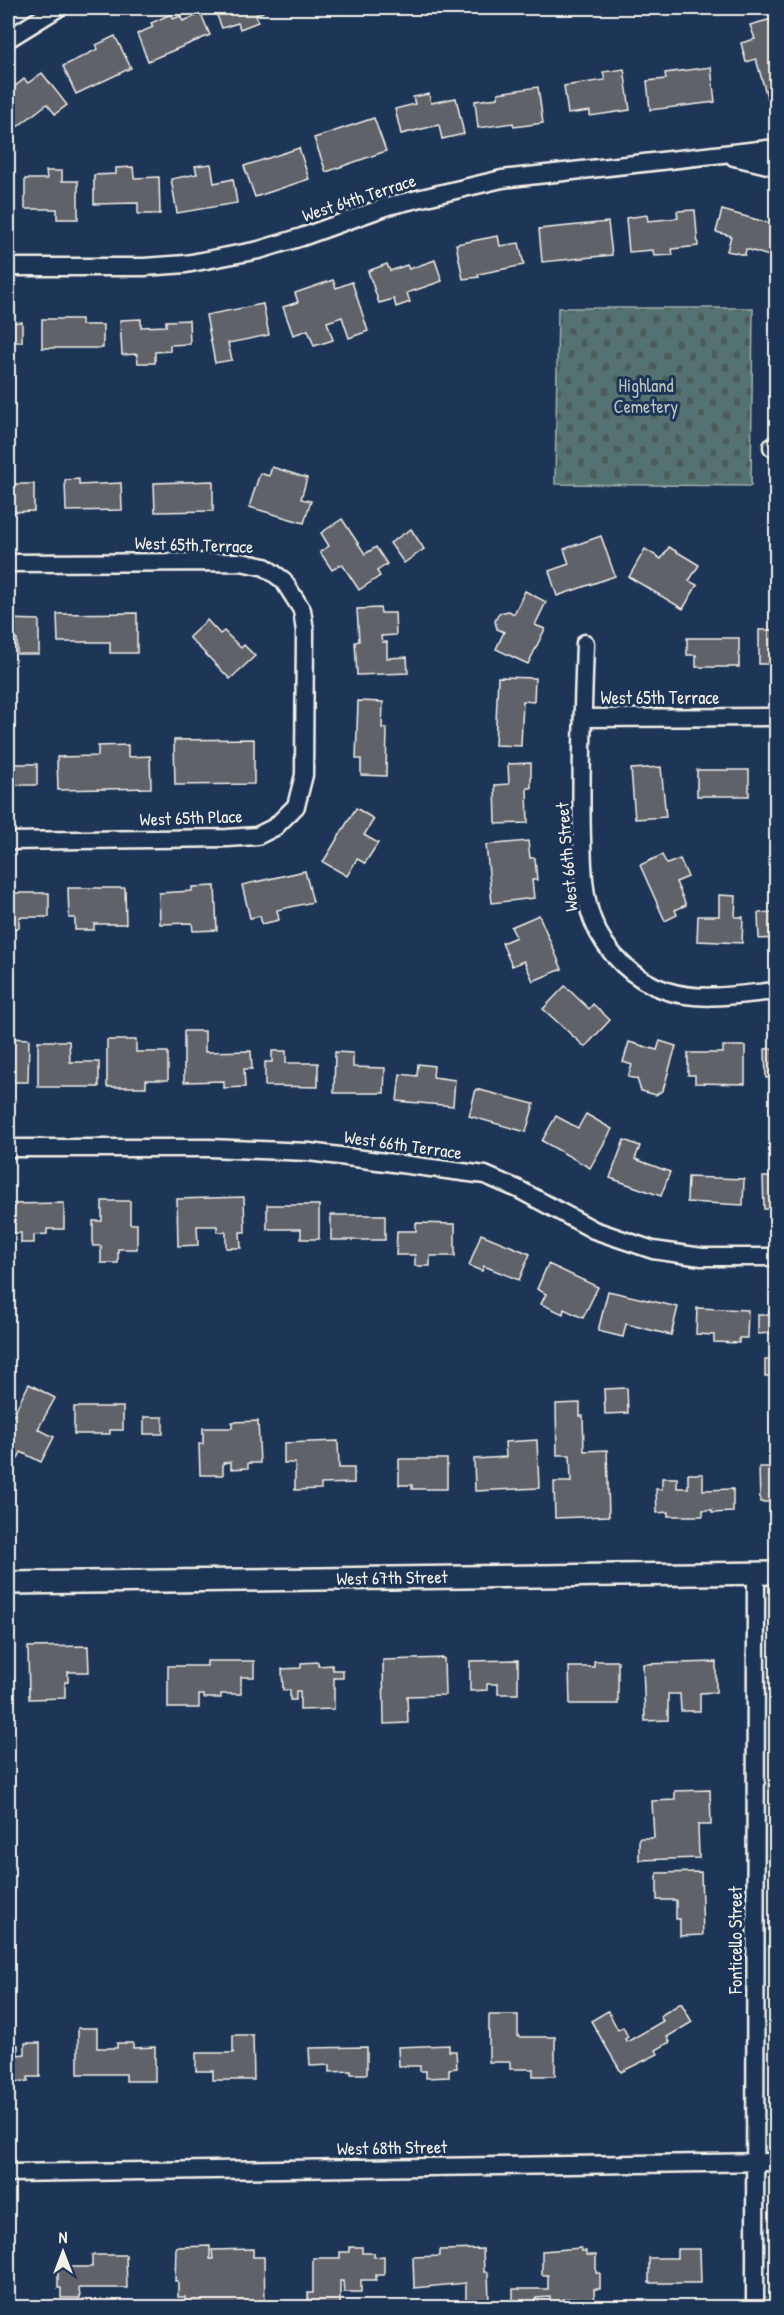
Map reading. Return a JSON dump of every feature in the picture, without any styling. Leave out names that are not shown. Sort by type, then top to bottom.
[{"type":"street","points":[[8,39],[58,8]]},
{"type":"street","name":"West 64th Terrace","points":[[8,267],[144,267],[186,264],[259,250],[388,206],[502,179],[777,148]]},
{"type":"street","name":"West 64th Terrace","points":[[722,153],[777,167]]},
{"type":"street","name":"West 65th Terrace","points":[[8,563],[241,562],[265,567],[283,580],[302,610],[305,702]]},
{"type":"street","name":"West 65th Terrace","points":[[585,643],[583,718],[777,717]]},
{"type":"street","name":"West 65th Place","points":[[8,841],[257,836],[275,827],[296,806],[304,775],[305,702]]},
{"type":"street","name":"West 66th Street","points":[[583,718],[580,793],[583,861],[588,903],[593,921],[611,952],[623,966],[643,979],[669,991],[687,995],[715,995],[777,991]]},
{"type":"street","name":"West 66th Terrace","points":[[8,1148],[209,1148],[309,1152],[485,1175],[518,1189],[594,1230],[653,1250],[702,1257],[777,1257]]},
{"type":"street","name":"West 67th Street","points":[[8,1583],[766,1573]]},
{"type":"street","name":"Fonticello Street","points":[[755,2307],[766,1573]]},
{"type":"street","name":"West 68th Street","points":[[8,2173],[777,2162]]},
{"type":"green space","name":"Highland Cemetery","points":[[558,308],[753,308],[751,486],[555,484]]},
{"type":"building","points":[[214,8],[262,8],[263,12],[256,15],[258,22],[240,29],[238,23],[222,28]]},
{"type":"building","points":[[338,8],[358,8],[340,13]]},
{"type":"building","points":[[171,14],[173,19],[180,16],[183,21],[201,14],[210,35],[148,61],[137,34],[153,27],[151,23]]},
{"type":"building","points":[[775,18],[776,95],[767,97],[756,59],[746,62],[741,43],[755,39],[750,25]]},
{"type":"building","points":[[115,36],[131,68],[76,94],[63,66],[98,49],[96,45]]},
{"type":"building","points":[[711,67],[715,102],[650,110],[647,81],[666,79],[665,73]]},
{"type":"building","points":[[624,69],[630,110],[590,116],[590,111],[568,114],[564,86],[605,80],[603,72]]},
{"type":"building","points":[[42,73],[67,105],[55,114],[47,104],[8,134],[8,92],[24,79],[28,83]]},
{"type":"building","points":[[538,87],[543,123],[514,127],[513,123],[478,128],[475,101],[498,98],[498,93]]},
{"type":"building","points":[[429,94],[431,103],[456,98],[464,134],[442,139],[439,125],[401,134],[395,109],[415,104],[413,97]]},
{"type":"building","points":[[374,118],[386,151],[326,172],[314,138]]},
{"type":"building","points":[[299,148],[309,179],[255,197],[244,166]]},
{"type":"building","points":[[211,164],[214,183],[233,179],[237,203],[177,213],[171,179],[197,174],[195,166]]},
{"type":"building","points":[[133,167],[134,178],[159,177],[160,214],[138,214],[138,203],[94,204],[94,175],[116,174],[116,168]]},
{"type":"building","points":[[46,171],[62,171],[62,181],[78,181],[78,219],[57,219],[57,209],[25,209],[25,179],[47,179]]},
{"type":"building","points":[[695,210],[698,246],[672,249],[673,255],[654,256],[653,250],[629,252],[626,218],[647,215],[648,221],[678,218],[677,211]]},
{"type":"building","points":[[722,210],[776,225],[776,258],[746,249],[745,255],[727,251],[731,236],[716,232]]},
{"type":"building","points":[[608,222],[612,255],[542,262],[539,229]]},
{"type":"building","points":[[498,236],[500,246],[519,243],[524,265],[463,279],[456,244]]},
{"type":"building","points":[[435,260],[442,281],[407,293],[410,302],[396,307],[394,299],[379,303],[368,271],[387,264],[390,271],[407,265],[409,269]]},
{"type":"building","points":[[333,280],[336,288],[352,282],[368,331],[349,338],[342,317],[327,322],[333,340],[314,346],[308,330],[293,335],[283,307],[298,302],[295,293]]},
{"type":"building","points":[[263,304],[269,335],[228,343],[232,360],[215,363],[206,315]]},
{"type":"building","points":[[42,319],[81,319],[81,325],[103,325],[103,348],[42,348]]},
{"type":"building","points":[[141,319],[141,327],[166,326],[166,321],[189,320],[190,344],[170,345],[170,351],[155,352],[155,363],[138,363],[137,354],[122,355],[120,320]]},
{"type":"building","points":[[22,322],[22,342],[8,342],[8,323]]},
{"type":"building","points":[[272,467],[307,478],[301,499],[311,501],[304,523],[249,507],[260,473],[269,476]]},
{"type":"building","points":[[79,479],[79,485],[121,483],[122,510],[66,511],[65,480]]},
{"type":"building","points":[[213,481],[213,511],[155,512],[154,483]]},
{"type":"building","points":[[8,484],[34,484],[34,511],[8,512]]},
{"type":"building","points":[[342,519],[365,554],[376,547],[387,564],[377,571],[380,576],[359,590],[342,564],[332,570],[320,552],[329,546],[321,533]]},
{"type":"building","points":[[411,529],[424,549],[404,563],[390,543]]},
{"type":"building","points":[[601,536],[615,576],[557,596],[549,571],[569,564],[564,549]]},
{"type":"building","points":[[669,547],[699,565],[689,581],[697,585],[683,609],[629,577],[645,549],[661,559]]},
{"type":"building","points":[[525,591],[546,602],[535,625],[545,629],[528,664],[496,649],[504,632],[497,629],[495,621],[499,613],[509,611],[514,614]]},
{"type":"building","points":[[380,608],[381,613],[395,613],[396,635],[381,636],[382,642],[387,642],[387,658],[407,657],[408,673],[357,675],[355,642],[359,641],[357,609]]},
{"type":"building","points":[[137,613],[137,653],[110,653],[110,642],[58,642],[57,614]]},
{"type":"building","points":[[8,619],[39,620],[39,654],[17,654],[17,639],[8,639]]},
{"type":"building","points":[[207,620],[220,634],[224,631],[241,648],[244,645],[255,656],[230,679],[189,637]]},
{"type":"building","points":[[775,625],[776,664],[759,664],[759,630],[775,630]]},
{"type":"building","points":[[687,638],[739,638],[739,667],[696,667],[696,655],[687,655]]},
{"type":"building","points":[[498,677],[535,678],[534,702],[523,701],[521,746],[495,745]]},
{"type":"building","points":[[358,701],[383,702],[382,728],[387,728],[386,776],[361,775],[361,759],[356,759]]},
{"type":"building","points":[[254,739],[254,784],[175,785],[174,740]]},
{"type":"building","points":[[128,745],[128,757],[150,756],[151,788],[58,790],[57,757],[98,756],[98,746]]},
{"type":"building","points":[[531,763],[531,788],[527,788],[528,823],[496,824],[495,785],[509,784],[508,764]]},
{"type":"building","points":[[8,764],[37,764],[37,785],[8,785]]},
{"type":"building","points":[[661,767],[666,817],[635,819],[631,769]]},
{"type":"building","points":[[697,770],[749,770],[749,796],[697,796]]},
{"type":"building","points":[[770,770],[776,770],[776,803],[771,803]]},
{"type":"building","points":[[356,808],[374,819],[364,835],[378,843],[365,863],[357,859],[347,876],[323,862]]},
{"type":"building","points":[[528,841],[530,858],[535,858],[537,880],[532,880],[534,898],[492,903],[486,845]]},
{"type":"building","points":[[662,855],[667,864],[680,859],[688,877],[676,882],[686,905],[675,910],[677,915],[665,921],[640,865]]},
{"type":"building","points":[[305,871],[313,902],[277,910],[279,920],[262,924],[260,916],[250,918],[242,885]]},
{"type":"building","points":[[215,886],[217,930],[193,931],[192,923],[160,924],[159,893],[192,891],[192,887]]},
{"type":"building","points":[[68,888],[125,888],[126,924],[94,924],[94,930],[75,930],[75,918],[69,918]]},
{"type":"building","points":[[8,893],[49,893],[49,917],[19,917],[19,928],[8,929]]},
{"type":"building","points":[[719,895],[736,896],[735,917],[743,917],[742,943],[697,941],[698,916],[719,916]]},
{"type":"building","points":[[776,912],[776,938],[759,939],[758,913]]},
{"type":"building","points":[[539,915],[562,969],[533,981],[524,961],[512,966],[502,943],[516,937],[511,927]]},
{"type":"building","points":[[565,986],[589,1009],[593,1004],[610,1020],[585,1047],[543,1009]]},
{"type":"building","points":[[184,1031],[205,1031],[205,1052],[251,1051],[252,1069],[244,1069],[245,1087],[224,1088],[224,1081],[184,1082]]},
{"type":"building","points":[[8,1038],[29,1039],[28,1082],[8,1082]]},
{"type":"building","points":[[107,1040],[136,1040],[136,1052],[168,1052],[168,1080],[146,1080],[146,1087],[107,1087]]},
{"type":"building","points":[[38,1041],[69,1041],[70,1062],[99,1062],[99,1087],[38,1087]]},
{"type":"building","points":[[660,1041],[676,1046],[663,1090],[656,1095],[641,1091],[637,1079],[628,1077],[632,1065],[623,1062],[629,1042],[657,1050]]},
{"type":"building","points":[[723,1046],[745,1046],[745,1084],[695,1083],[695,1075],[688,1075],[688,1053],[723,1053]]},
{"type":"building","points":[[776,1048],[776,1077],[766,1078],[765,1049]]},
{"type":"building","points":[[272,1051],[286,1051],[286,1063],[318,1063],[318,1087],[265,1086],[265,1062],[272,1062]]},
{"type":"building","points":[[335,1052],[353,1053],[353,1067],[385,1068],[384,1093],[334,1093]]},
{"type":"building","points":[[418,1064],[434,1066],[433,1077],[455,1080],[453,1106],[397,1101],[400,1074],[417,1076]]},
{"type":"building","points":[[476,1089],[534,1104],[526,1132],[469,1116]]},
{"type":"building","points":[[586,1114],[612,1129],[590,1168],[542,1141],[556,1116],[578,1128]]},
{"type":"building","points":[[624,1140],[640,1146],[635,1159],[670,1172],[661,1196],[610,1178]]},
{"type":"building","points":[[688,1177],[744,1179],[743,1205],[687,1202]]},
{"type":"building","points":[[763,1177],[776,1177],[776,1209],[764,1209]]},
{"type":"building","points":[[244,1197],[245,1232],[240,1232],[241,1248],[226,1248],[226,1232],[217,1232],[217,1226],[197,1226],[198,1245],[178,1246],[177,1199]]},
{"type":"building","points":[[102,1201],[130,1201],[130,1224],[137,1224],[137,1249],[118,1249],[118,1263],[101,1263],[101,1246],[93,1246],[93,1221],[102,1221]]},
{"type":"building","points":[[64,1203],[64,1229],[47,1229],[47,1234],[34,1235],[34,1243],[21,1243],[21,1233],[8,1233],[8,1204]]},
{"type":"building","points":[[267,1205],[319,1205],[319,1239],[301,1239],[301,1229],[267,1229]]},
{"type":"building","points":[[331,1215],[385,1215],[385,1240],[331,1240]]},
{"type":"building","points":[[416,1223],[455,1224],[455,1256],[430,1256],[430,1266],[415,1266],[415,1255],[396,1255],[397,1231],[416,1231]]},
{"type":"building","points":[[481,1234],[530,1254],[519,1280],[484,1266],[482,1271],[469,1266]]},
{"type":"building","points":[[548,1264],[598,1287],[583,1318],[564,1309],[563,1314],[541,1304],[546,1294],[537,1289]]},
{"type":"building","points":[[608,1291],[678,1307],[671,1335],[626,1324],[623,1337],[598,1331]]},
{"type":"building","points":[[697,1308],[748,1310],[747,1338],[739,1338],[739,1343],[714,1342],[714,1335],[696,1334]]},
{"type":"building","points":[[776,1309],[776,1376],[765,1376],[765,1360],[772,1360],[771,1333],[758,1334],[758,1315],[769,1315],[769,1310]]},
{"type":"building","points":[[29,1384],[55,1398],[38,1429],[54,1437],[41,1462],[21,1452],[14,1467],[8,1464],[8,1415],[12,1417]]},
{"type":"building","points":[[627,1388],[628,1413],[605,1414],[604,1389]]},
{"type":"building","points":[[580,1403],[580,1416],[583,1416],[584,1451],[607,1450],[609,1516],[555,1518],[554,1482],[571,1482],[570,1455],[557,1455],[556,1404]]},
{"type":"building","points":[[74,1407],[123,1407],[123,1430],[110,1430],[110,1434],[74,1434]]},
{"type":"building","points":[[144,1417],[163,1417],[163,1434],[144,1434]]},
{"type":"building","points":[[258,1421],[260,1463],[248,1463],[248,1468],[231,1469],[231,1462],[223,1463],[223,1475],[200,1475],[199,1444],[203,1444],[203,1428],[232,1428],[232,1422]]},
{"type":"building","points":[[537,1440],[539,1488],[475,1491],[474,1459],[506,1457],[505,1442]]},
{"type":"building","points":[[338,1441],[339,1468],[354,1468],[354,1483],[321,1484],[321,1489],[295,1490],[295,1463],[284,1463],[284,1443]]},
{"type":"building","points":[[770,1458],[776,1458],[776,1511],[770,1511],[770,1502],[760,1502],[759,1467],[770,1467]]},
{"type":"building","points":[[399,1459],[447,1459],[447,1489],[412,1489],[412,1485],[399,1485]]},
{"type":"building","points":[[688,1474],[703,1474],[703,1490],[733,1489],[733,1512],[712,1513],[712,1510],[703,1510],[703,1516],[668,1516],[668,1512],[657,1513],[656,1489],[662,1489],[662,1478],[677,1478],[677,1488],[688,1488]]},
{"type":"building","points":[[88,1646],[89,1672],[68,1672],[68,1682],[65,1682],[65,1698],[29,1699],[28,1647]]},
{"type":"building","points":[[444,1658],[445,1695],[407,1696],[408,1723],[384,1724],[383,1660]]},
{"type":"building","points":[[518,1660],[518,1694],[498,1694],[498,1684],[487,1684],[487,1690],[470,1691],[470,1661]]},
{"type":"building","points":[[207,1661],[254,1661],[254,1677],[241,1677],[241,1694],[221,1694],[221,1698],[204,1698],[204,1695],[199,1695],[199,1708],[168,1708],[168,1666],[207,1666]]},
{"type":"building","points":[[594,1661],[618,1661],[618,1704],[570,1704],[569,1667],[594,1667]]},
{"type":"building","points":[[318,1662],[318,1666],[332,1665],[333,1670],[343,1670],[343,1678],[334,1678],[334,1709],[300,1710],[300,1691],[296,1691],[296,1700],[290,1700],[290,1690],[283,1690],[282,1669],[301,1668],[301,1663]]},
{"type":"building","points":[[716,1662],[716,1692],[700,1693],[700,1711],[681,1711],[680,1694],[668,1694],[668,1720],[645,1721],[643,1664]]},
{"type":"building","points":[[710,1790],[711,1825],[698,1825],[699,1858],[639,1860],[639,1838],[654,1838],[652,1801],[675,1800],[675,1791]]},
{"type":"building","points":[[701,1872],[703,1935],[680,1936],[680,1919],[676,1919],[676,1900],[657,1900],[657,1873]]},
{"type":"building","points":[[681,2003],[692,2022],[667,2037],[670,2042],[656,2050],[658,2054],[621,2072],[591,2021],[608,2011],[618,2030],[623,2027],[628,2037],[625,2039],[627,2042],[663,2021],[660,2016]]},
{"type":"building","points":[[489,2015],[518,2015],[518,2037],[555,2037],[555,2076],[533,2076],[533,2069],[510,2069],[510,2062],[489,2062]]},
{"type":"building","points":[[78,2028],[97,2028],[97,2048],[117,2048],[117,2043],[133,2043],[133,2048],[155,2047],[155,2081],[126,2081],[126,2074],[78,2074]]},
{"type":"building","points":[[233,2035],[253,2035],[254,2080],[213,2080],[213,2071],[196,2071],[196,2053],[233,2053]]},
{"type":"building","points":[[25,2043],[40,2043],[40,2077],[28,2077],[28,2081],[8,2082],[8,2045],[18,2045],[18,2055],[25,2054]]},
{"type":"building","points":[[449,2045],[449,2051],[456,2051],[457,2068],[449,2069],[449,2077],[426,2078],[426,2071],[420,2071],[420,2066],[399,2066],[398,2047]]},
{"type":"building","points":[[367,2047],[367,2074],[351,2074],[351,2071],[330,2072],[330,2065],[310,2066],[309,2048]]},
{"type":"building","points":[[210,2246],[210,2259],[213,2259],[212,2250],[253,2249],[253,2257],[264,2257],[265,2305],[201,2307],[201,2303],[185,2303],[185,2297],[178,2297],[178,2281],[175,2281],[176,2247]]},
{"type":"building","points":[[350,2247],[362,2247],[362,2253],[374,2253],[374,2257],[384,2256],[384,2275],[376,2275],[376,2280],[361,2280],[361,2292],[344,2292],[343,2281],[340,2281],[340,2308],[308,2308],[308,2293],[313,2293],[313,2258],[340,2258],[340,2252],[350,2252]]},
{"type":"building","points":[[581,2248],[581,2251],[586,2251],[586,2255],[596,2255],[596,2273],[600,2273],[600,2289],[594,2289],[595,2305],[574,2305],[574,2298],[564,2299],[564,2302],[550,2302],[550,2297],[536,2298],[536,2308],[513,2308],[513,2289],[548,2289],[548,2275],[542,2275],[542,2251]]},
{"type":"building","points":[[483,2249],[484,2272],[488,2272],[489,2301],[466,2302],[466,2283],[414,2288],[413,2257],[440,2256],[440,2250]]},
{"type":"building","points":[[677,2249],[700,2249],[701,2283],[649,2283],[649,2258],[677,2258]]},
{"type":"building","points":[[92,2255],[126,2255],[127,2288],[79,2288],[80,2298],[61,2298],[61,2288],[58,2288],[58,2267],[92,2267]]}]
